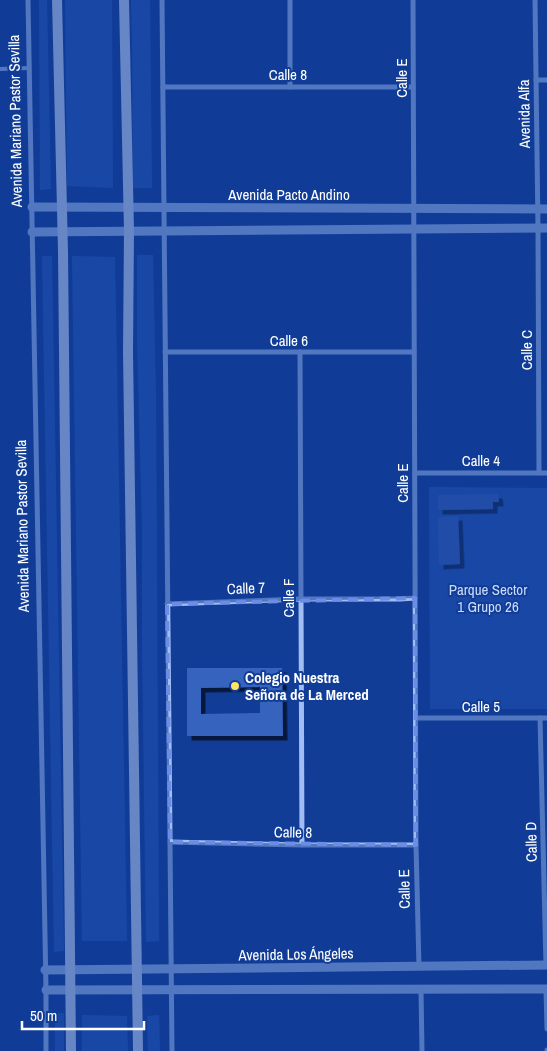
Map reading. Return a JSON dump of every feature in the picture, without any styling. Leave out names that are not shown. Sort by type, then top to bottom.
[{"type":"main road","points":[[57,0],[62,208],[71,1051]]},
{"type":"main road","points":[[124,0],[129,231],[128,352],[138,1051]]},
{"type":"street","name":"Avenida Mariano Pastor Sevilla","points":[[28,0],[46,1051]]},
{"type":"street","points":[[162,0],[172,1051]]},
{"type":"street","points":[[290,0],[290,87]]},
{"type":"street","name":"Calle E","points":[[413,0],[416,845],[419,967]]},
{"type":"street","name":"Avenida Alfa","points":[[535,0],[536,80],[543,228]]},
{"type":"street","points":[[536,80],[547,80]]},
{"type":"street","name":"Calle 8","points":[[162,87],[413,87]]},
{"type":"street","name":"Avenida Pacto Andino","points":[[32,207],[542,209]]},
{"type":"street","points":[[32,232],[543,228]]},
{"type":"street","name":"Calle C","points":[[539,473],[543,228]]},
{"type":"street","name":"Calle 6","points":[[165,352],[414,352]]},
{"type":"street","name":"Calle F","points":[[300,352],[302,845]]},
{"type":"street","name":"Calle 4","points":[[415,473],[547,473]]},
{"type":"street","name":"Calle 7","points":[[167,604],[301,599],[400,600],[415,598]]},
{"type":"street","name":"Calle 5","points":[[416,718],[547,718]]},
{"type":"street","name":"Calle D","points":[[540,718],[546,965]]},
{"type":"street","name":"Calle 8","points":[[170,842],[416,845]]},
{"type":"street","name":"Avenida Los Ángeles","points":[[45,970],[546,965]]},
{"type":"street","points":[[46,990],[546,989],[547,1029]]},
{"type":"street","points":[[422,990],[422,1051]]},
{"type":"lane","points":[[0,69],[29,68]]},
{"type":"highlighted area","points":[[415,598],[416,845],[170,842],[167,604]]},
{"type":"green space","points":[[39,0],[47,0],[51,189],[40,190]]},
{"type":"green space","points":[[65,0],[112,0],[113,188],[67,186]]},
{"type":"green space","points":[[131,0],[150,0],[152,188],[133,188]]},
{"type":"green space","points":[[137,255],[153,255],[156,396],[159,941],[146,942],[142,528],[137,339]]},
{"type":"green space","points":[[42,256],[52,256],[64,951],[54,952]]},
{"type":"green space","points":[[72,256],[115,257],[127,941],[82,941]]},
{"type":"green space","name":"Parque Sector 1 Grupo 26","points":[[429,487],[547,488],[547,709],[430,709]]},
{"type":"green space","points":[[55,1013],[64,1013],[64,1051],[55,1051]]},
{"type":"green space","points":[[82,1015],[127,1016],[128,1051],[82,1051]]},
{"type":"green space","points":[[159,1015],[160,1051],[148,1051],[147,1016]]},
{"type":"building","points":[[498,494],[499,502],[493,502],[493,509],[438,510],[438,495]]},
{"type":"building","points":[[458,516],[460,564],[439,565],[438,517]]},
{"type":"building","name":"Colegio Nuestra Señora de La Merced","points":[[187,668],[282,668],[283,736],[187,736]],"holes":[[[260,687],[260,713],[201,714],[201,688]]]},
{"type":"place","name":"Colegio Nuestra Señora de La Merced","points":[[235,686]]}]
